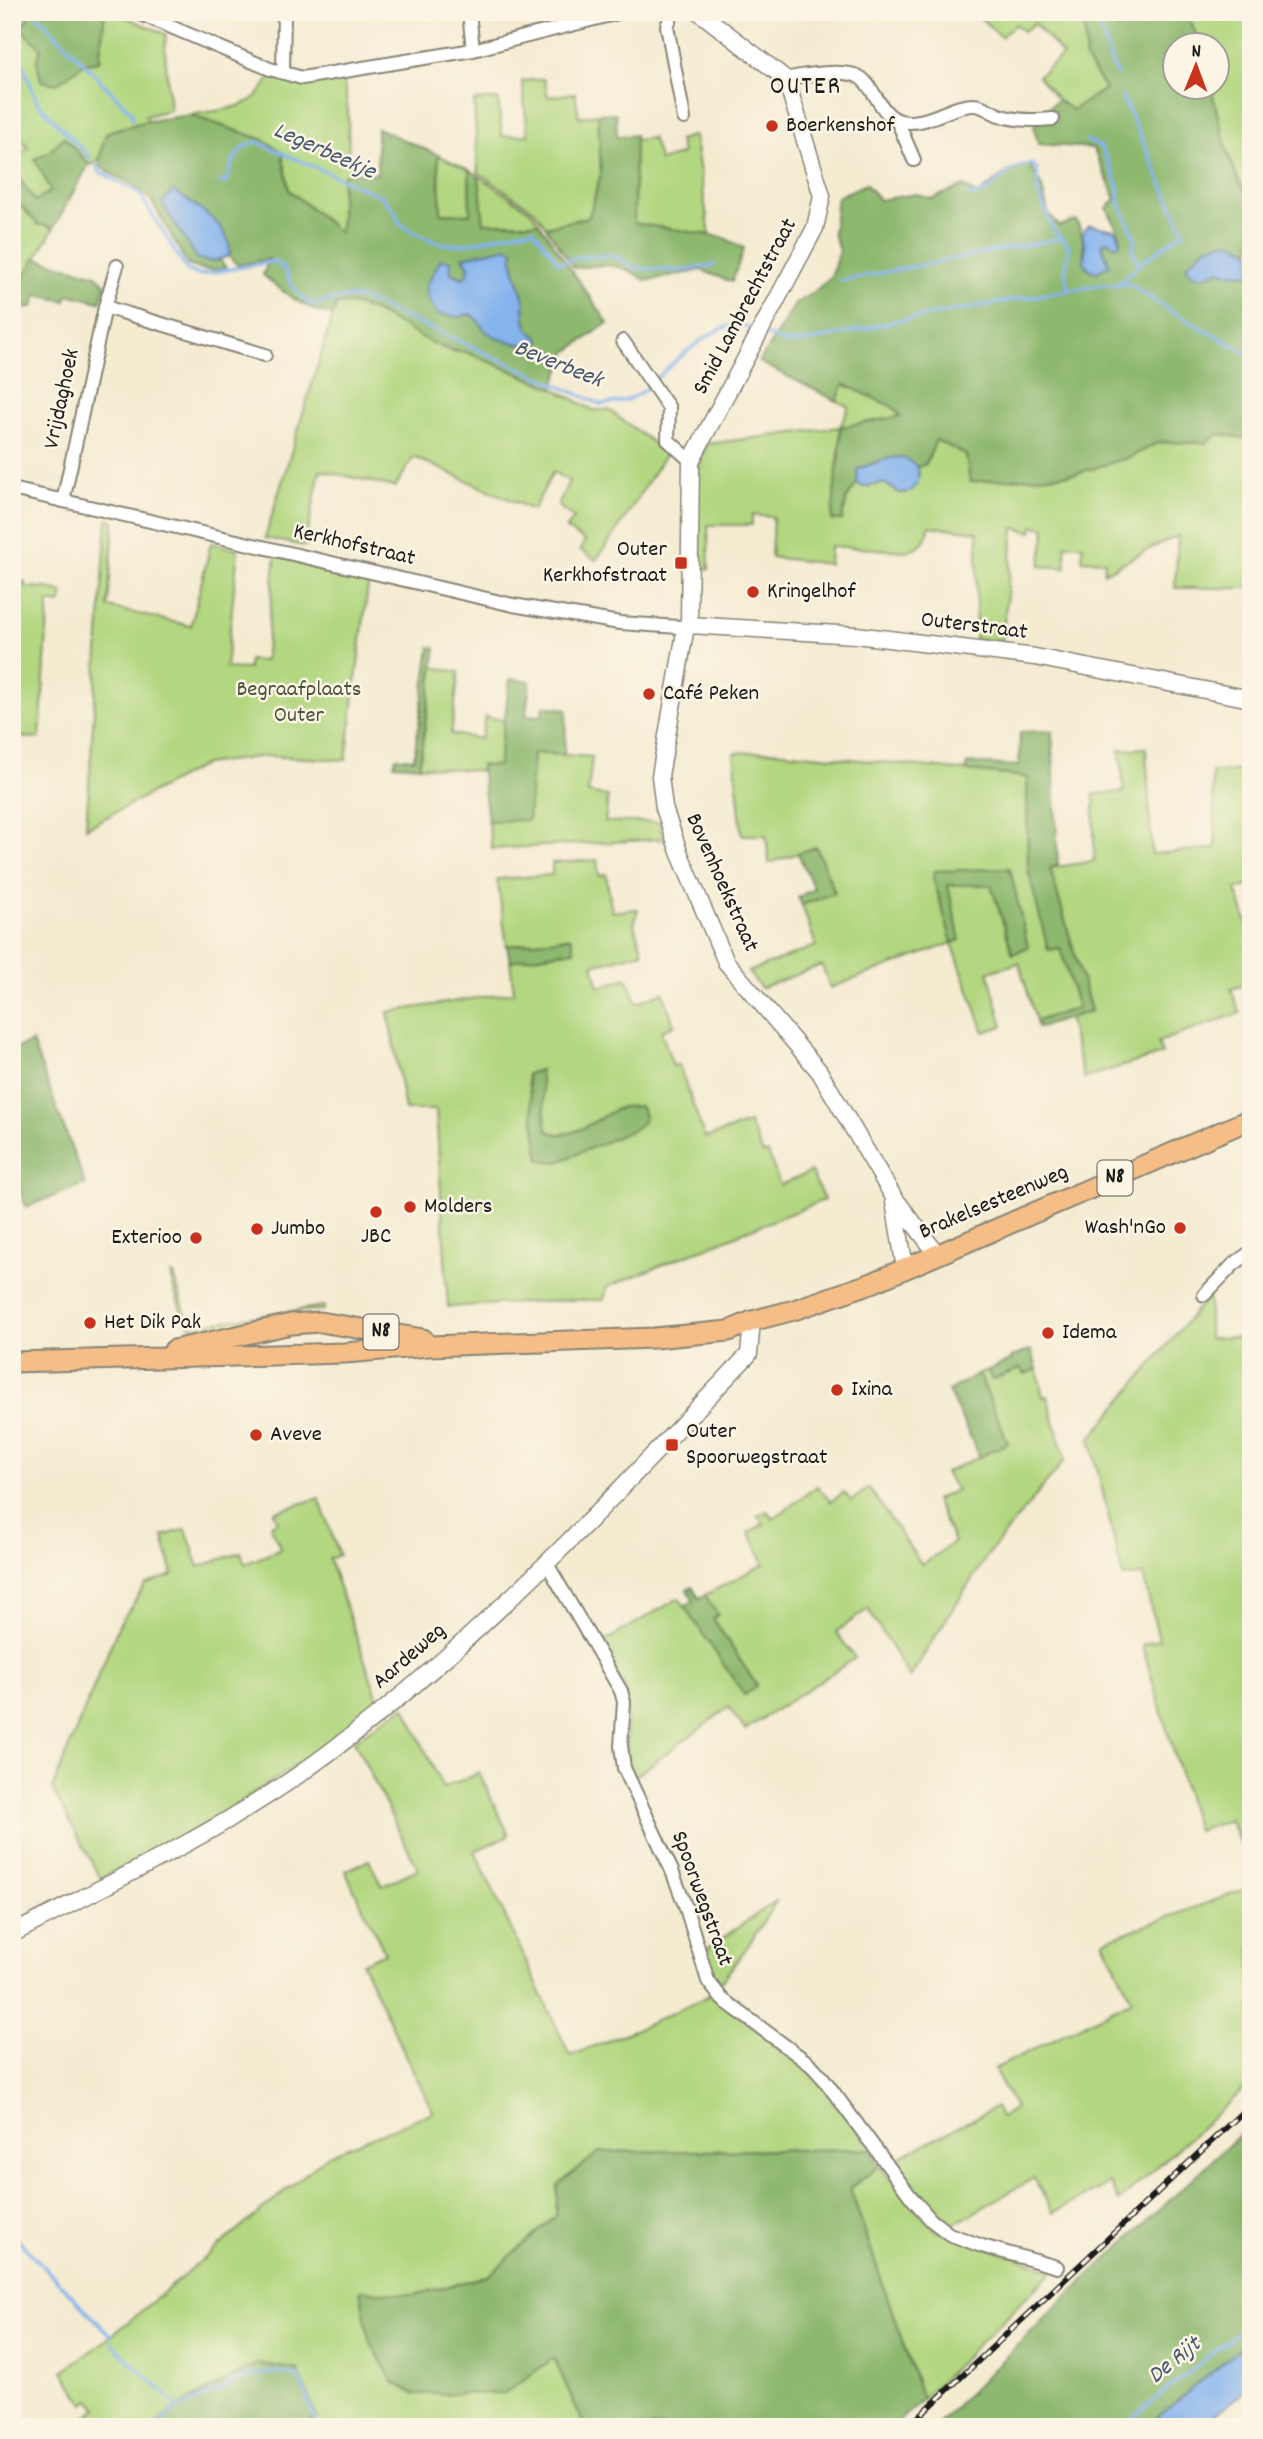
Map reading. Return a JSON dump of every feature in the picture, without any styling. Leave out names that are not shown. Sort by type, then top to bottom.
[{"type":"main road","name":"Brakelsesteenweg","points":[[12,1362],[345,1353],[429,1346],[654,1339],[729,1331],[752,1321],[835,1297],[1251,1119]]},
{"type":"main road","name":"Brakelsesteenweg","points":[[12,1357],[154,1352],[299,1323],[320,1322],[414,1338],[462,1341],[608,1335],[712,1322],[752,1321]]},
{"type":"main road","points":[[297,1354],[307,1346],[309,1338],[305,1327],[299,1323]]},
{"type":"main road","points":[[344,1325],[334,1332],[331,1339],[335,1349],[345,1353]]},
{"type":"street","points":[[136,12],[283,73],[302,78],[473,50],[622,12]]},
{"type":"street","points":[[283,73],[284,12]]},
{"type":"street","points":[[468,12],[473,50]]},
{"type":"street","points":[[673,12],[667,26],[684,118]]},
{"type":"street","points":[[699,12],[786,79],[805,75],[842,74],[856,76],[865,82],[884,110],[897,120],[914,160]]},
{"type":"street","name":"Smid Lambrechtstraat","points":[[689,625],[691,461],[816,228],[822,196],[786,79]]},
{"type":"street","points":[[897,120],[925,120],[972,105],[1018,120],[1053,119]]},
{"type":"street","name":"Vrijdaghoek","points":[[63,501],[105,307],[117,266]]},
{"type":"street","points":[[105,307],[265,355]]},
{"type":"street","points":[[623,341],[669,408],[668,440],[691,461]]},
{"type":"street","name":"Kerkhofstraat","points":[[12,489],[521,606],[620,623],[679,627],[689,625]]},
{"type":"street","name":"Outerstraat","points":[[689,625],[856,635],[1035,657],[1251,699]]},
{"type":"street","name":"Bovenhoekstraat","points":[[689,625],[685,632],[660,776],[664,808],[679,852],[726,962],[820,1071],[893,1196],[937,1254]]},
{"type":"street","name":"Bovenhoekstraat","points":[[893,1196],[905,1268]]},
{"type":"street","points":[[1204,1295],[1234,1264],[1251,1252]]},
{"type":"street","name":"Aardeweg","points":[[12,1934],[223,1822],[302,1772],[406,1693],[546,1562],[749,1354],[752,1321]]},
{"type":"street","name":"Spoorwegstraat","points":[[546,1562],[621,1691],[624,1702],[621,1746],[624,1768],[672,1871],[704,1970],[715,1991],[741,2014],[811,2065],[931,2220],[949,2234],[1057,2267]]},
{"type":"green space","points":[[12,12],[21,12],[29,18],[41,48],[37,61],[99,61],[105,12],[113,12],[166,34],[170,110],[145,116],[148,121],[106,133],[99,161],[90,165],[64,138],[49,152],[51,191],[35,202],[12,168],[12,158],[28,148],[12,124]]},
{"type":"green space","points":[[21,12],[105,12],[99,61],[85,63],[57,84],[41,81],[37,61],[41,48],[20,28],[29,18]]},
{"type":"green space","points":[[974,12],[1084,12],[1086,60],[1105,89],[1072,110],[1058,100],[1038,76],[1063,55],[1034,23],[1024,32],[1015,24],[1001,37]]},
{"type":"green space","points":[[1084,12],[1186,12],[1195,32],[1162,32],[1162,102],[1215,102],[1231,162],[1251,200],[1251,439],[1218,434],[1206,443],[1159,442],[1130,457],[1075,474],[970,482],[966,455],[936,440],[926,464],[918,467],[903,460],[888,459],[858,469],[857,483],[846,500],[842,520],[832,520],[840,456],[840,427],[901,416],[893,407],[844,384],[837,401],[759,362],[796,303],[813,293],[831,277],[839,251],[833,233],[837,197],[866,184],[879,200],[916,194],[931,199],[964,186],[977,195],[1009,171],[1029,164],[1041,184],[1048,213],[1059,226],[1076,220],[1084,246],[1084,263],[1090,270],[1097,272],[1108,259],[1102,246],[1104,242],[1109,241],[1116,246],[1120,242],[1120,235],[1107,208],[1116,199],[1093,148],[1038,144],[1034,127],[1042,113],[1058,100],[1072,110],[1105,89],[1086,60]]},
{"type":"green space","points":[[1186,12],[1251,12],[1251,200],[1231,162],[1215,102],[1232,102],[1232,32],[1195,32]]},
{"type":"green space","points":[[270,76],[306,82],[343,77],[348,111],[349,172],[342,178],[341,234],[289,190],[282,152],[264,140],[190,115],[226,109],[247,102],[257,96]]},
{"type":"green space","points":[[544,79],[548,97],[575,93],[579,117],[598,114],[601,173],[589,217],[546,227],[535,211],[478,172],[474,101],[498,99],[502,136],[528,135],[522,81]]},
{"type":"green space","points":[[616,113],[617,137],[635,135],[634,223],[722,237],[744,248],[732,282],[701,270],[646,281],[620,267],[574,268],[546,227],[589,217],[601,173],[598,114]]},
{"type":"green space","points":[[190,115],[264,140],[282,152],[289,190],[340,233],[342,177],[349,172],[377,174],[377,128],[438,155],[441,213],[470,214],[469,170],[479,176],[484,223],[539,223],[608,323],[567,352],[553,388],[466,352],[434,344],[368,309],[352,304],[336,305],[333,315],[304,305],[263,275],[269,259],[237,265],[229,256],[230,252],[210,261],[219,260],[227,268],[207,269],[188,265],[151,200],[130,183],[100,166],[99,161],[104,139],[110,131],[148,121]]},
{"type":"green space","points":[[694,135],[710,235],[634,224],[635,140],[652,138],[660,161],[682,154],[679,140]]},
{"type":"green space","points":[[64,137],[89,164],[53,229],[39,225],[21,206],[12,211],[12,168],[35,201],[51,191],[35,159],[49,152]]},
{"type":"green space","points":[[438,155],[469,170],[470,214],[441,213]]},
{"type":"green space","points":[[479,176],[532,212],[539,223],[483,223]]},
{"type":"green space","points":[[21,206],[39,225],[53,229],[22,282],[12,266],[12,211]]},
{"type":"green space","points":[[35,258],[96,275],[106,284],[100,302],[68,294],[66,301],[37,295],[33,307],[23,309],[12,351],[12,266],[22,281]]},
{"type":"green space","points":[[342,303],[376,312],[452,352],[466,352],[553,388],[593,410],[609,410],[666,453],[596,560],[580,550],[585,541],[566,529],[574,518],[558,506],[569,481],[553,472],[533,510],[414,457],[395,487],[320,470],[305,546],[265,538],[336,305]]},
{"type":"green space","points":[[843,384],[893,407],[901,417],[841,438],[833,520],[845,509],[846,500],[857,483],[863,487],[884,483],[900,493],[905,493],[919,476],[918,467],[928,459],[936,440],[966,455],[970,482],[1075,474],[1130,457],[1159,442],[1206,443],[1218,434],[1251,439],[1251,588],[1175,588],[1178,536],[1104,573],[1105,561],[1082,560],[1083,545],[1065,545],[1066,568],[1040,566],[1046,528],[1033,526],[1032,532],[1014,528],[1002,642],[975,639],[978,532],[929,526],[922,543],[906,551],[830,546],[829,564],[771,557],[773,517],[752,515],[752,525],[708,525],[709,569],[699,568],[696,489],[701,458],[707,444],[840,427],[849,407],[837,401]]},
{"type":"green space","name":"Begraafplaats Outer","points":[[107,519],[114,520],[108,607],[191,626],[211,543],[238,549],[226,668],[248,669],[249,660],[265,661],[276,553],[369,578],[346,760],[266,756],[205,764],[86,828]]},
{"type":"green space","points":[[12,582],[25,582],[26,587],[47,588],[63,593],[60,604],[49,602],[40,738],[12,737]]},
{"type":"green space","points":[[430,647],[436,648],[419,766],[394,764],[396,757],[414,759]]},
{"type":"green space","points":[[434,667],[459,672],[451,734],[481,739],[485,717],[504,720],[498,766],[481,766],[481,771],[419,766]]},
{"type":"green space","points":[[510,679],[530,681],[526,715],[542,716],[543,706],[567,709],[564,755],[533,753],[528,820],[488,821],[481,765],[498,766]]},
{"type":"green space","points":[[1052,731],[1058,866],[1050,868],[1091,1011],[1038,1028],[1036,1021],[1078,1008],[1060,948],[1048,950],[1028,869],[1027,777],[967,771],[967,763],[1019,766],[1020,732]]},
{"type":"green space","points":[[1146,748],[1152,854],[1216,848],[1212,772],[1250,770],[1251,885],[1236,889],[1251,936],[1251,983],[1231,989],[1240,1013],[1158,1042],[1162,1054],[1084,1078],[1068,1018],[1091,1010],[1050,868],[1094,861],[1094,794],[1124,792],[1120,750]]},
{"type":"green space","points":[[773,751],[1027,777],[1028,869],[1049,950],[1060,948],[1078,1008],[1036,1021],[1019,963],[988,972],[1003,1026],[984,1032],[952,943],[830,988],[822,965],[761,988],[748,972],[816,946],[802,905],[835,892],[816,847],[769,863],[766,835],[742,835],[734,753]],"holes":[[[1009,869],[1012,953],[992,885],[948,885],[952,942],[933,878]]]},
{"type":"green space","points":[[533,753],[592,757],[588,793],[608,796],[605,822],[659,822],[664,839],[492,849],[488,821],[528,819]]},
{"type":"green space","points":[[816,847],[835,893],[802,905],[798,897],[814,889],[798,853]]},
{"type":"green space","points":[[597,860],[599,876],[606,874],[612,912],[638,909],[634,925],[643,952],[593,965],[599,987],[627,978],[637,1003],[663,992],[674,1025],[661,1031],[673,1066],[679,1065],[705,1138],[749,1123],[763,1154],[768,1153],[780,1185],[811,1172],[824,1200],[607,1287],[604,1300],[448,1307],[436,1110],[405,1110],[388,1012],[514,992],[510,961],[574,950],[571,937],[507,946],[497,879],[552,875],[552,863]],"holes":[[[539,1070],[547,1130],[557,1134],[576,1131],[623,1107],[640,1106],[645,1115],[540,1160],[527,1074]]]},
{"type":"green space","points":[[1010,868],[1028,947],[1013,954],[991,885],[948,885],[960,940],[952,943],[933,877],[935,871]]},
{"type":"green space","points":[[571,937],[574,950],[510,961],[507,946]]},
{"type":"green space","points":[[32,1042],[85,1184],[26,1207],[12,1169],[12,1050]]},
{"type":"green space","points":[[540,1070],[547,1130],[566,1134],[625,1107],[640,1106],[645,1115],[643,1122],[633,1130],[559,1162],[540,1160],[527,1074]]},
{"type":"green space","points":[[172,1272],[189,1324],[178,1302],[171,1279]]},
{"type":"green space","points":[[1209,1294],[1209,1338],[1251,1337],[1251,1868],[1230,1820],[1197,1831],[1142,1645],[1159,1640],[1143,1575],[1123,1577],[1090,1439]]},
{"type":"green space","points":[[324,1306],[324,1310],[304,1311],[200,1333],[191,1326]]},
{"type":"green space","points":[[1031,1350],[1037,1369],[1024,1374],[1021,1368],[992,1380],[988,1370]]},
{"type":"green space","points":[[1022,1368],[1025,1374],[1037,1369],[1043,1397],[1047,1396],[1065,1460],[987,1556],[910,1678],[868,1609],[836,1632],[855,1658],[745,1730],[729,1707],[633,1778],[627,1766],[626,1690],[600,1644],[679,1598],[745,1695],[757,1686],[713,1618],[718,1615],[705,1595],[764,1564],[749,1532],[764,1524],[758,1516],[767,1511],[773,1519],[817,1486],[831,1502],[844,1492],[851,1501],[869,1488],[922,1565],[954,1542],[935,1500],[956,1490],[945,1473],[1008,1443],[979,1374],[988,1370],[992,1380]]},
{"type":"green space","points":[[979,1374],[1008,1443],[980,1457],[948,1391]]},
{"type":"green space","points":[[319,1498],[339,1555],[329,1559],[379,1701],[310,1756],[218,1817],[101,1879],[52,1789],[119,1625],[146,1584],[173,1575],[163,1536],[186,1529],[199,1567],[241,1552],[245,1564],[281,1549],[270,1525],[278,1522],[274,1512]]},
{"type":"green space","points":[[692,1587],[699,1598],[705,1595],[718,1615],[713,1619],[757,1686],[744,1695],[684,1606],[694,1601],[687,1590]]},
{"type":"green space","points":[[405,1707],[443,1788],[479,1773],[509,1835],[475,1851],[570,2056],[651,2023],[712,1994],[820,2079],[871,2149],[599,2152],[558,2185],[556,2216],[488,2276],[414,2295],[554,2358],[585,2427],[299,2427],[317,2418],[177,2407],[152,2427],[92,2427],[86,2417],[98,2408],[90,2400],[84,2404],[63,2371],[109,2338],[328,2155],[433,2112],[362,1963],[385,1953],[345,1871],[369,1860],[382,1886],[418,1869],[354,1741]]},
{"type":"green space","points":[[1251,1887],[1251,2083],[1119,2201],[1110,2183],[1053,2213],[1034,2178],[949,2227],[931,2211],[892,2161],[996,2107],[1001,2117],[1015,2108],[994,2069],[1132,2000],[1103,1941]]},
{"type":"green space","points":[[777,1900],[721,1982],[713,1981],[703,1952]]},
{"type":"green space","points":[[1251,2124],[1251,2340],[1146,2427],[935,2427],[1057,2306]]},
{"type":"green space","points":[[871,2149],[879,2166],[850,2188],[922,2399],[893,2427],[585,2427],[554,2358],[505,2393],[415,2394],[393,2382],[369,2340],[360,2290],[414,2295],[488,2276],[556,2216],[558,2185],[599,2152]]},
{"type":"green space","points":[[879,2166],[936,2230],[1054,2270],[922,2399],[850,2188]]},
{"type":"green space","points":[[258,2363],[298,2370],[317,2418],[299,2427],[152,2427],[177,2407]]},
{"type":"water","points":[[173,191],[201,209],[219,226],[226,236],[229,256],[209,261],[197,258],[162,203]]},
{"type":"water","points":[[1090,225],[1115,230],[1120,238],[1119,245],[1116,246],[1109,241],[1104,242],[1102,246],[1109,265],[1097,272],[1090,270],[1084,263],[1083,234]]},
{"type":"water","points":[[1232,242],[1251,251],[1251,274],[1219,270],[1197,276],[1189,271],[1186,266],[1206,247]]},
{"type":"water","points":[[508,247],[514,251],[513,263],[524,301],[525,323],[540,340],[538,345],[518,344],[496,337],[470,314],[460,317],[437,314],[429,301],[426,286],[441,259],[451,261],[451,273],[463,278],[468,274],[469,266],[463,257]]},
{"type":"water","points":[[897,457],[918,467],[918,483],[910,492],[900,493],[884,483],[863,487],[857,483],[858,469]]},
{"type":"water","points":[[1251,2340],[1251,2386],[1199,2427],[1146,2427]]},
{"type":"waterway","name":"Legerbeekje","points":[[34,12],[132,113],[132,119]]},
{"type":"waterway","points":[[1096,12],[1117,75]]},
{"type":"waterway","name":"Beverbeek","points":[[12,51],[21,59],[37,102],[90,158]]},
{"type":"waterway","points":[[1117,284],[1184,232],[1122,96]]},
{"type":"waterway","points":[[1086,140],[1101,147],[1119,187],[1119,202],[1136,240],[1132,250],[1139,264]]},
{"type":"waterway","name":"Legerbeekje","points":[[220,182],[226,183],[233,163],[244,147],[257,142],[381,196],[396,213],[399,223],[437,242],[466,244],[533,229],[559,263],[566,261]]},
{"type":"waterway","points":[[969,195],[981,194],[1013,169],[1032,164],[1037,169],[1038,192],[1054,231],[1069,246],[1065,276],[1069,290]]},
{"type":"waterway","name":"Beverbeek","points":[[96,166],[100,172],[139,193],[187,270],[199,275],[275,261],[285,270],[293,288],[310,304],[350,297],[364,299],[600,404],[626,400],[649,386]]},
{"type":"waterway","points":[[840,281],[1062,238]]},
{"type":"waterway","name":"Legerbeekje","points":[[569,260],[614,255],[634,268],[679,271],[714,265]]},
{"type":"waterway","name":"Beverbeek","points":[[764,334],[786,343],[811,341],[893,322],[1069,290],[1130,284],[1170,311],[1251,355]]},
{"type":"waterway","name":"Beverbeek","points":[[654,381],[690,349],[721,329],[737,325],[757,331]]},
{"type":"waterway","points":[[12,2234],[111,2336]]},
{"type":"waterway","name":"De Rijt","points":[[1121,2427],[1251,2322]]},
{"type":"waterway","points":[[112,2343],[178,2408]]},
{"type":"waterway","points":[[154,2427],[178,2408],[225,2388],[238,2379],[275,2372],[299,2376],[318,2427]]},
{"type":"railway","points":[[908,2427],[1251,2104]]},
{"type":"place","name":"Boerkenshof","points":[[772,126]]},
{"type":"place","name":"Outer Kerkhofstraat","points":[[681,563]]},
{"type":"place","name":"Kringelhof","points":[[753,592]]},
{"type":"place","name":"Café Peken","points":[[649,694]]},
{"type":"place","name":"Molders","points":[[410,1207]]},
{"type":"place","name":"JBC","points":[[376,1212]]},
{"type":"place","name":"Wash'nGo","points":[[1180,1228]]},
{"type":"place","name":"Jumbo","points":[[257,1229]]},
{"type":"place","name":"Exterioo","points":[[196,1238]]},
{"type":"place","name":"Het Dik Pak","points":[[90,1323]]},
{"type":"place","name":"Idema","points":[[1048,1333]]},
{"type":"place","name":"Ixina","points":[[837,1390]]},
{"type":"place","name":"Aveve","points":[[256,1435]]},
{"type":"place","name":"Outer Spoorwegstraat","points":[[672,1445]]},
{"type":"district","name":"OUTER","points":[[806,87]]}]
